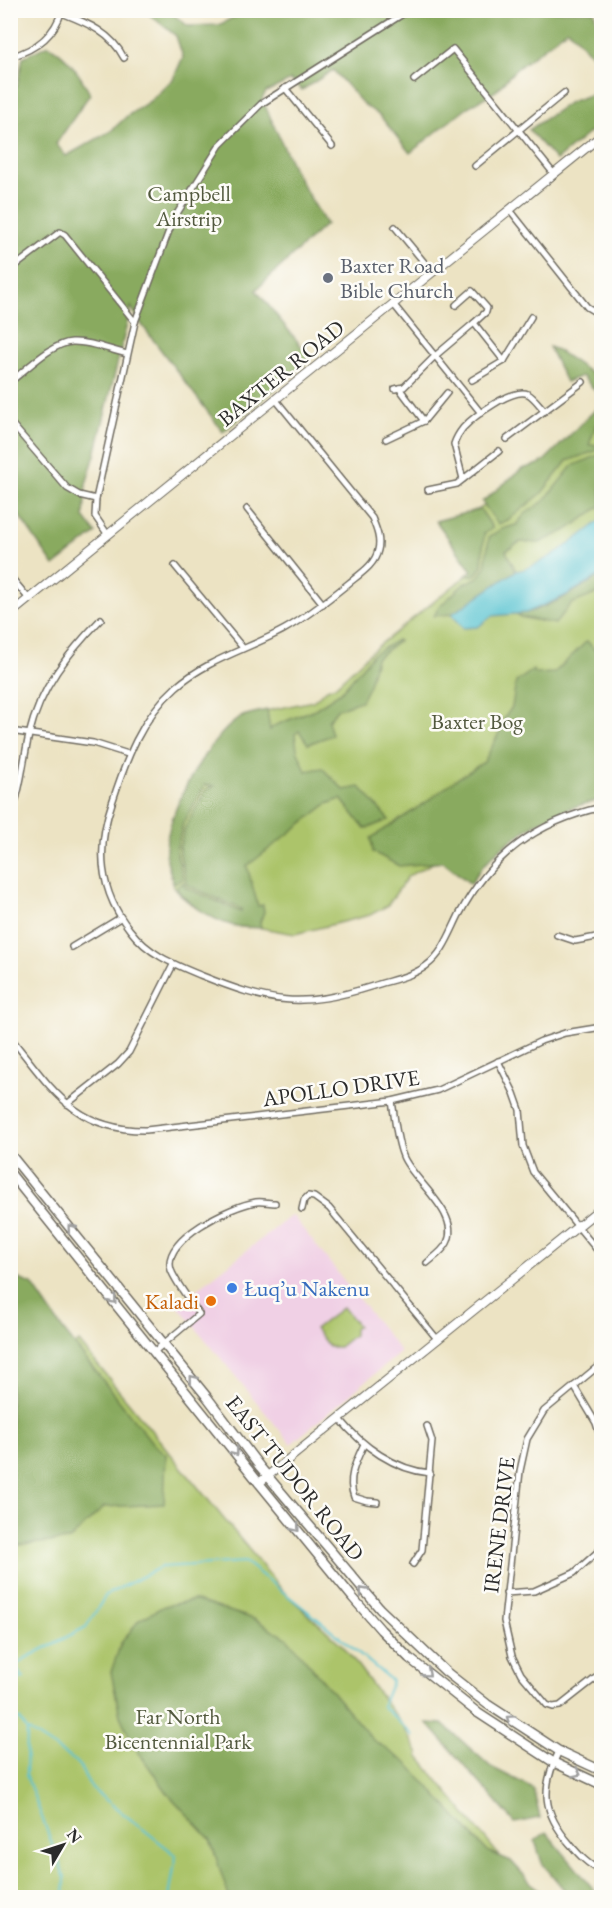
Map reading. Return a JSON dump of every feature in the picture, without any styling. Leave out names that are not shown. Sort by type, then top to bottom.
[{"type":"main road","name":"EAST TUDOR ROAD","points":[[10,1154],[164,1343],[267,1476],[354,1581],[408,1638],[487,1704],[559,1751],[602,1771]]},
{"type":"main road","name":"EAST TUDOR ROAD","points":[[10,1173],[353,1598],[409,1658],[478,1713],[553,1762],[602,1785]]},
{"type":"street","points":[[108,535],[95,516],[96,499],[135,322],[173,220],[220,144],[261,105],[385,28],[409,10]]},
{"type":"street","points":[[10,57],[25,53],[42,42],[55,27],[62,12],[98,29],[113,40],[124,58]]},
{"type":"street","points":[[414,80],[453,49],[554,174]]},
{"type":"street","points":[[285,88],[332,146]]},
{"type":"street","points":[[475,165],[564,93]]},
{"type":"street","name":"BAXTER ROAD","points":[[10,614],[602,135]]},
{"type":"street","points":[[510,210],[587,307],[602,316]]},
{"type":"street","points":[[395,227],[433,273]]},
{"type":"street","points":[[10,270],[60,232],[65,235],[135,322]]},
{"type":"street","points":[[424,421],[397,388],[404,387],[435,356],[486,312],[487,308],[472,291],[456,305]]},
{"type":"street","points":[[394,305],[481,413]]},
{"type":"street","points":[[472,380],[504,361],[531,317]]},
{"type":"street","points":[[474,323],[504,361]]},
{"type":"street","points":[[10,382],[56,346],[66,342],[75,341],[127,354]]},
{"type":"street","points":[[507,439],[583,382]]},
{"type":"street","points":[[386,439],[424,421],[447,393]]},
{"type":"street","points":[[464,479],[453,444],[464,428],[481,413],[508,396],[519,393],[528,394],[545,411]]},
{"type":"street","points":[[276,400],[372,518],[378,535],[378,551],[367,569],[323,604],[284,629],[212,662],[175,688],[142,728],[128,754],[107,817],[102,843],[103,873],[111,900],[120,918],[135,937],[150,951],[173,965],[246,993],[287,1001],[343,996],[413,974],[427,965],[440,953],[469,897],[498,860],[535,831],[559,819],[602,807]]},
{"type":"street","points":[[10,422],[68,488],[79,495],[96,499]]},
{"type":"street","points":[[428,490],[457,484],[499,451]]},
{"type":"street","points":[[246,509],[323,604]]},
{"type":"street","points":[[175,566],[243,648]]},
{"type":"street","points":[[10,576],[29,599]]},
{"type":"street","points":[[10,816],[36,710],[46,688],[73,649],[102,619]]},
{"type":"street","points":[[10,731],[84,741],[128,754]]},
{"type":"street","points":[[72,947],[120,918]]},
{"type":"street","points":[[557,935],[575,941],[602,936]]},
{"type":"street","points":[[67,1104],[118,1064],[129,1052],[173,965]]},
{"type":"street","name":"APOLLO DRIVE","points":[[10,1037],[56,1094],[86,1118],[127,1130],[146,1130],[392,1101],[438,1090],[541,1041],[565,1034],[602,1028]]},
{"type":"street","points":[[498,1061],[520,1110],[523,1146],[533,1172],[602,1256]]},
{"type":"street","points":[[392,1101],[403,1156],[408,1167],[438,1203],[446,1218],[449,1236],[446,1245],[427,1263]]},
{"type":"street","points":[[302,1209],[304,1200],[308,1197],[322,1201],[330,1208],[438,1340]]},
{"type":"street","points":[[155,1351],[199,1314],[171,1269],[171,1253],[186,1236],[214,1217],[256,1202],[275,1203]]},
{"type":"street","points":[[259,1483],[602,1207]]},
{"type":"street","name":"IRENE DRIVE","points":[[602,1363],[544,1411],[527,1439],[520,1471],[504,1621],[512,1656],[521,1674],[547,1705],[560,1706],[602,1672]]},
{"type":"street","points":[[574,1386],[596,1424],[602,1442]]},
{"type":"street","points":[[340,1419],[364,1444],[403,1468],[413,1472],[430,1473]]},
{"type":"street","points":[[412,1563],[422,1550],[432,1441],[427,1426]]},
{"type":"street","points":[[364,1444],[354,1464],[350,1486],[354,1497],[377,1502]]},
{"type":"street","points":[[506,1593],[534,1591],[574,1573],[602,1548]]},
{"type":"street","points":[[559,1751],[546,1784],[546,1801],[551,1819],[577,1852],[602,1871]]},
{"type":"shaded area","points":[[292,1215],[401,1352],[291,1444],[177,1305]]},
{"type":"green space","name":"Campbell Airstrip","points":[[247,10],[594,11],[601,39],[601,65],[568,29],[514,71],[496,91],[466,108],[410,153],[380,116],[363,104],[333,70],[302,90],[291,80],[266,92],[262,99],[296,174],[326,224],[256,290],[307,353],[309,361],[223,432],[142,325],[131,307],[86,484],[84,517],[96,533],[54,566],[11,504],[10,188],[13,185],[15,165],[11,159],[11,89],[17,86],[23,57],[48,45],[73,66],[90,94],[56,144],[66,156],[111,131],[127,116],[150,101],[173,79],[183,57],[176,36],[145,11],[169,11],[188,26],[219,25]]},
{"type":"green space","points":[[601,66],[601,123],[556,160],[529,130],[570,102],[598,92],[598,72]]},
{"type":"green space","points":[[549,347],[601,378],[601,397],[582,376],[566,382]]},
{"type":"green space","points":[[601,404],[601,420],[596,425],[589,445],[601,446],[601,449],[567,461],[541,494],[508,520],[498,524],[482,502],[522,469],[545,460]]},
{"type":"green space","name":"Baxter Bog","points":[[601,411],[601,799],[552,815],[525,831],[499,850],[478,872],[471,884],[443,862],[433,863],[408,876],[387,906],[370,915],[295,934],[256,927],[240,927],[199,910],[181,896],[173,885],[166,852],[172,820],[185,789],[205,754],[242,716],[313,701],[327,689],[335,686],[372,651],[472,571],[436,521],[478,510],[545,460]]},
{"type":"green space","points":[[601,454],[601,506],[567,530],[539,543],[520,542],[506,551],[516,571],[452,614],[434,616],[439,607],[465,583],[477,578],[485,568],[489,537],[502,529],[516,525],[525,514],[544,501],[572,466]]},
{"type":"green space","points":[[480,509],[493,528],[484,534],[482,566],[475,575],[465,576],[472,571],[436,521]]},
{"type":"green space","points":[[601,575],[601,592],[571,604],[555,624],[520,617],[517,614],[550,604]]},
{"type":"green space","points":[[399,641],[376,658],[369,685],[361,701],[337,709],[328,721],[332,735],[308,744],[299,731],[295,734],[297,749],[306,771],[322,768],[344,790],[360,787],[389,820],[365,829],[341,799],[327,804],[247,866],[258,906],[263,905],[261,928],[224,922],[188,901],[176,888],[184,882],[185,887],[241,912],[241,909],[187,885],[179,849],[185,828],[206,790],[214,786],[205,785],[183,823],[176,850],[183,879],[173,883],[167,860],[168,836],[181,798],[202,759],[215,742],[228,728],[246,715],[267,710],[270,730],[274,726],[315,709],[341,692],[373,654]]},
{"type":"green space","points":[[587,641],[601,657],[601,799],[552,815],[525,831],[499,850],[478,872],[471,884],[443,862],[399,866],[373,852],[371,838],[484,762],[503,720],[512,707],[516,682],[533,670],[535,674],[554,673]]},
{"type":"green space","points":[[14,1277],[32,1284],[63,1330],[154,1445],[166,1454],[164,1504],[104,1507],[69,1540],[11,1546],[10,1280]]},
{"type":"green space","points":[[343,1307],[358,1326],[354,1329],[354,1335],[339,1347],[329,1347],[315,1329]]},
{"type":"green space","name":"Far North Bicentennial Park","points":[[79,1342],[283,1591],[344,1647],[405,1729],[418,1756],[533,1897],[11,1898],[11,1396]]},
{"type":"green space","points":[[194,1600],[254,1619],[287,1638],[372,1739],[408,1764],[487,1851],[511,1861],[544,1897],[229,1897],[210,1839],[169,1795],[134,1746],[120,1716],[111,1672],[121,1643],[139,1620],[164,1606]]},
{"type":"green space","points":[[427,1723],[443,1724],[491,1767],[533,1788],[540,1818],[515,1823]]},
{"type":"green space","points":[[546,1832],[600,1897],[570,1897],[542,1863],[535,1841]]},
{"type":"water","points":[[601,520],[601,575],[565,596],[526,613],[492,616],[478,627],[463,628],[452,614],[516,571],[537,564],[560,550]]},
{"type":"waterway","points":[[10,1680],[24,1678],[14,1667],[24,1659],[86,1627],[106,1595],[161,1567],[245,1562],[392,1681],[382,1706],[414,1736]]},
{"type":"waterway","points":[[10,1701],[13,1704],[10,1713]]},
{"type":"waterway","points":[[10,1715],[13,1719],[20,1719],[27,1730],[26,1775],[65,1878],[64,1898]]},
{"type":"waterway","points":[[27,1730],[77,1762],[92,1789],[176,1855],[169,1898]]},
{"type":"place","name":"Baxter Road Bible Church","points":[[328,278]]},
{"type":"place","name":"Łuq’u Nakenu","points":[[232,1288]]},
{"type":"place","name":"Kaladi","points":[[211,1301]]}]
